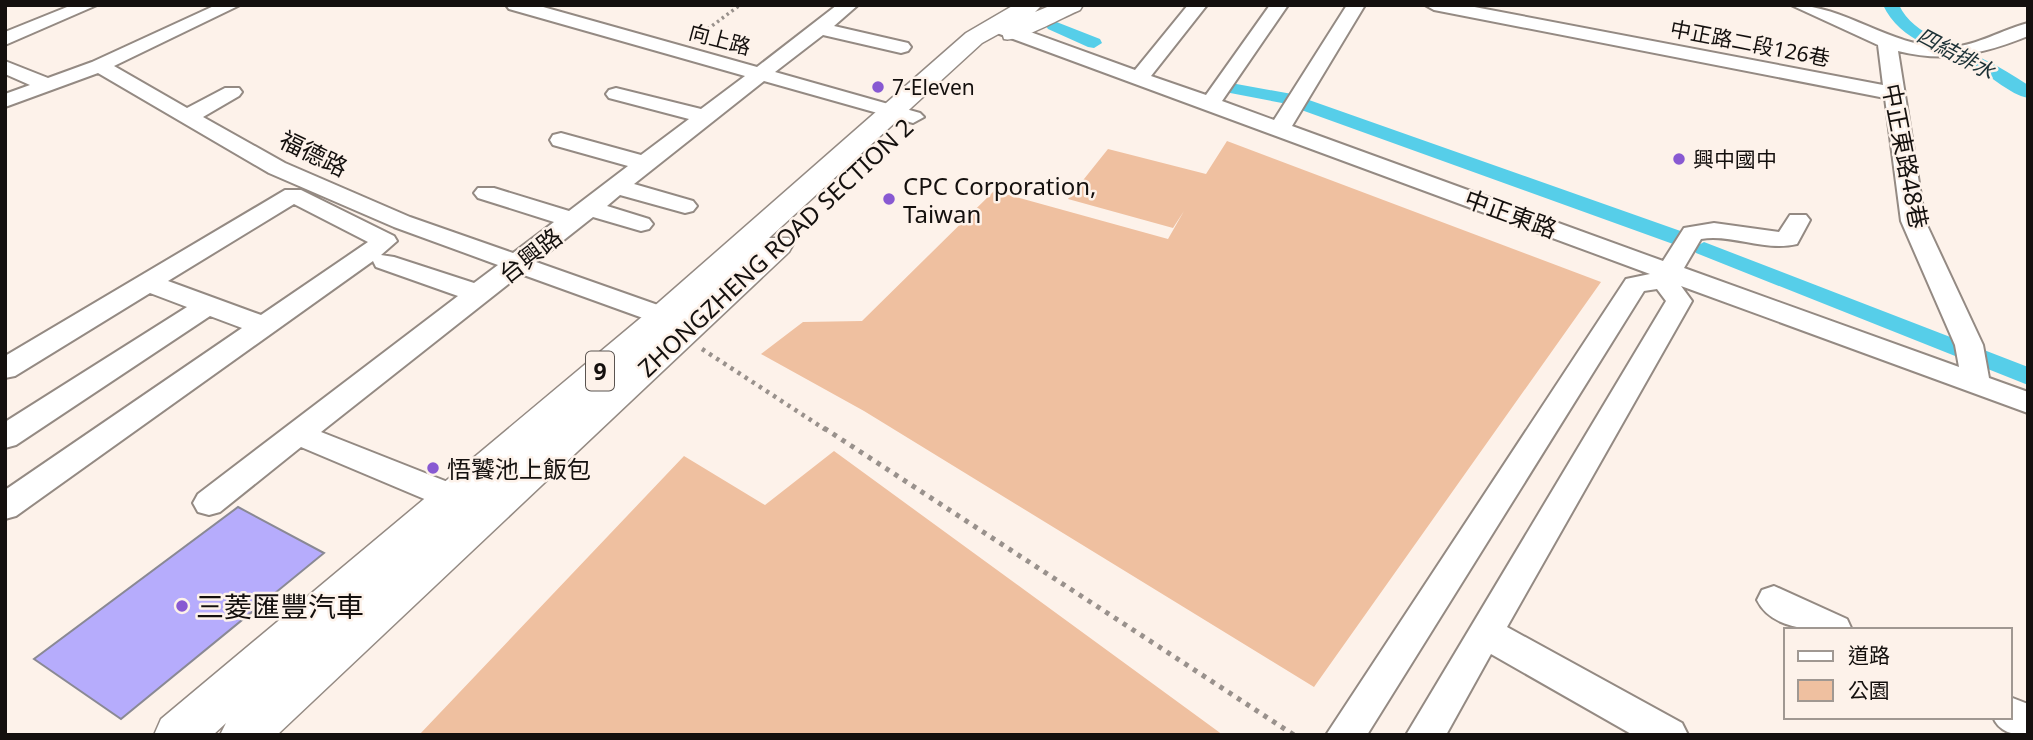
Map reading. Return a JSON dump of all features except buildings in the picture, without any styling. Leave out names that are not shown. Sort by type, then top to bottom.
[{"type":"main road","name":"ZHONGZHENG ROAD SECTION 2","points":[[244,735],[672,326],[1014,15],[1072,5]]},
{"type":"main road","name":"ZHONGZHENG ROAD SECTION 2","points":[[178,735],[452,497],[672,326]]},
{"type":"street","points":[[5,39],[88,5]]},
{"type":"street","points":[[5,101],[99,66],[232,5]]},
{"type":"street","name":"向上路","points":[[515,5],[903,114]]},
{"type":"street","name":"台興路","points":[[209,503],[849,5]]},
{"type":"street","points":[[1140,77],[1198,5]]},
{"type":"street","points":[[1211,103],[1279,5]]},
{"type":"street","points":[[1280,128],[1298,103],[1356,5]]},
{"type":"street","name":"中正路二段126巷","points":[[1434,5],[1893,93]]},
{"type":"street","points":[[1800,5],[1887,41],[1925,53],[1973,49],[2028,29]]},
{"type":"street","name":"中正東路","points":[[1014,15],[1140,77],[1667,275],[1972,363],[2028,403]]},
{"type":"street","points":[[818,28],[901,47]]},
{"type":"street","name":"中正東路48巷","points":[[1887,41],[1913,221],[1972,363]]},
{"type":"street","name":"福德路","points":[[99,66],[277,168],[402,222],[518,264],[672,326]]},
{"type":"street","points":[[5,67],[46,84]]},
{"type":"street","points":[[188,116],[232,92]]},
{"type":"street","points":[[616,94],[707,117]]},
{"type":"street","points":[[561,140],[647,164]]},
{"type":"street","points":[[618,187],[685,206]]},
{"type":"street","points":[[486,193],[641,224]]},
{"type":"street","points":[[5,369],[293,195],[386,241],[10,497]]},
{"type":"street","points":[[1345,735],[1435,600],[1635,285],[1667,275],[1693,233],[1714,230],[1783,240],[1788,239],[1798,220]]},
{"type":"street","points":[[385,262],[479,294]]},
{"type":"street","points":[[1425,735],[1679,301],[1667,275]]},
{"type":"street","points":[[148,282],[264,326]]},
{"type":"street","points":[[5,437],[208,305]]},
{"type":"street","points":[[299,434],[452,497]]},
{"type":"street","points":[[1774,600],[1831,628]]},
{"type":"street","points":[[1485,633],[1669,735]]},
{"type":"street","points":[[2012,715],[2028,723]]},
{"type":"path","points":[[678,51],[740,5]]},
{"type":"path","points":[[672,326],[1294,735]]},
{"type":"green space","points":[[1227,141],[1601,282],[1314,687],[864,411],[761,354],[803,322],[862,321],[994,191],[1168,239],[1184,211],[1173,228],[1068,199],[1108,149],[1206,174]]},
{"type":"green space","points":[[834,451],[1223,735],[419,735],[684,456],[765,505]]},
{"type":"waterway","name":"四結排水","points":[[1891,5],[1904,25],[1916,33],[1981,64],[2028,93]]},
{"type":"waterway","points":[[1054,26],[1094,43]]},
{"type":"waterway","points":[[1231,88],[1286,98],[1681,239]]},
{"type":"waterway","points":[[1704,248],[2028,377]]},
{"type":"place","name":"7-Eleven","points":[[878,87]]},
{"type":"place","name":"興中國中","points":[[1679,159]]},
{"type":"place","name":"CPC Corporation, Taiwan","points":[[889,199]]},
{"type":"place","name":"悟饕池上飯包","points":[[433,468]]},
{"type":"place","name":"三菱匯豐汽車","points":[[182,606]]}]
